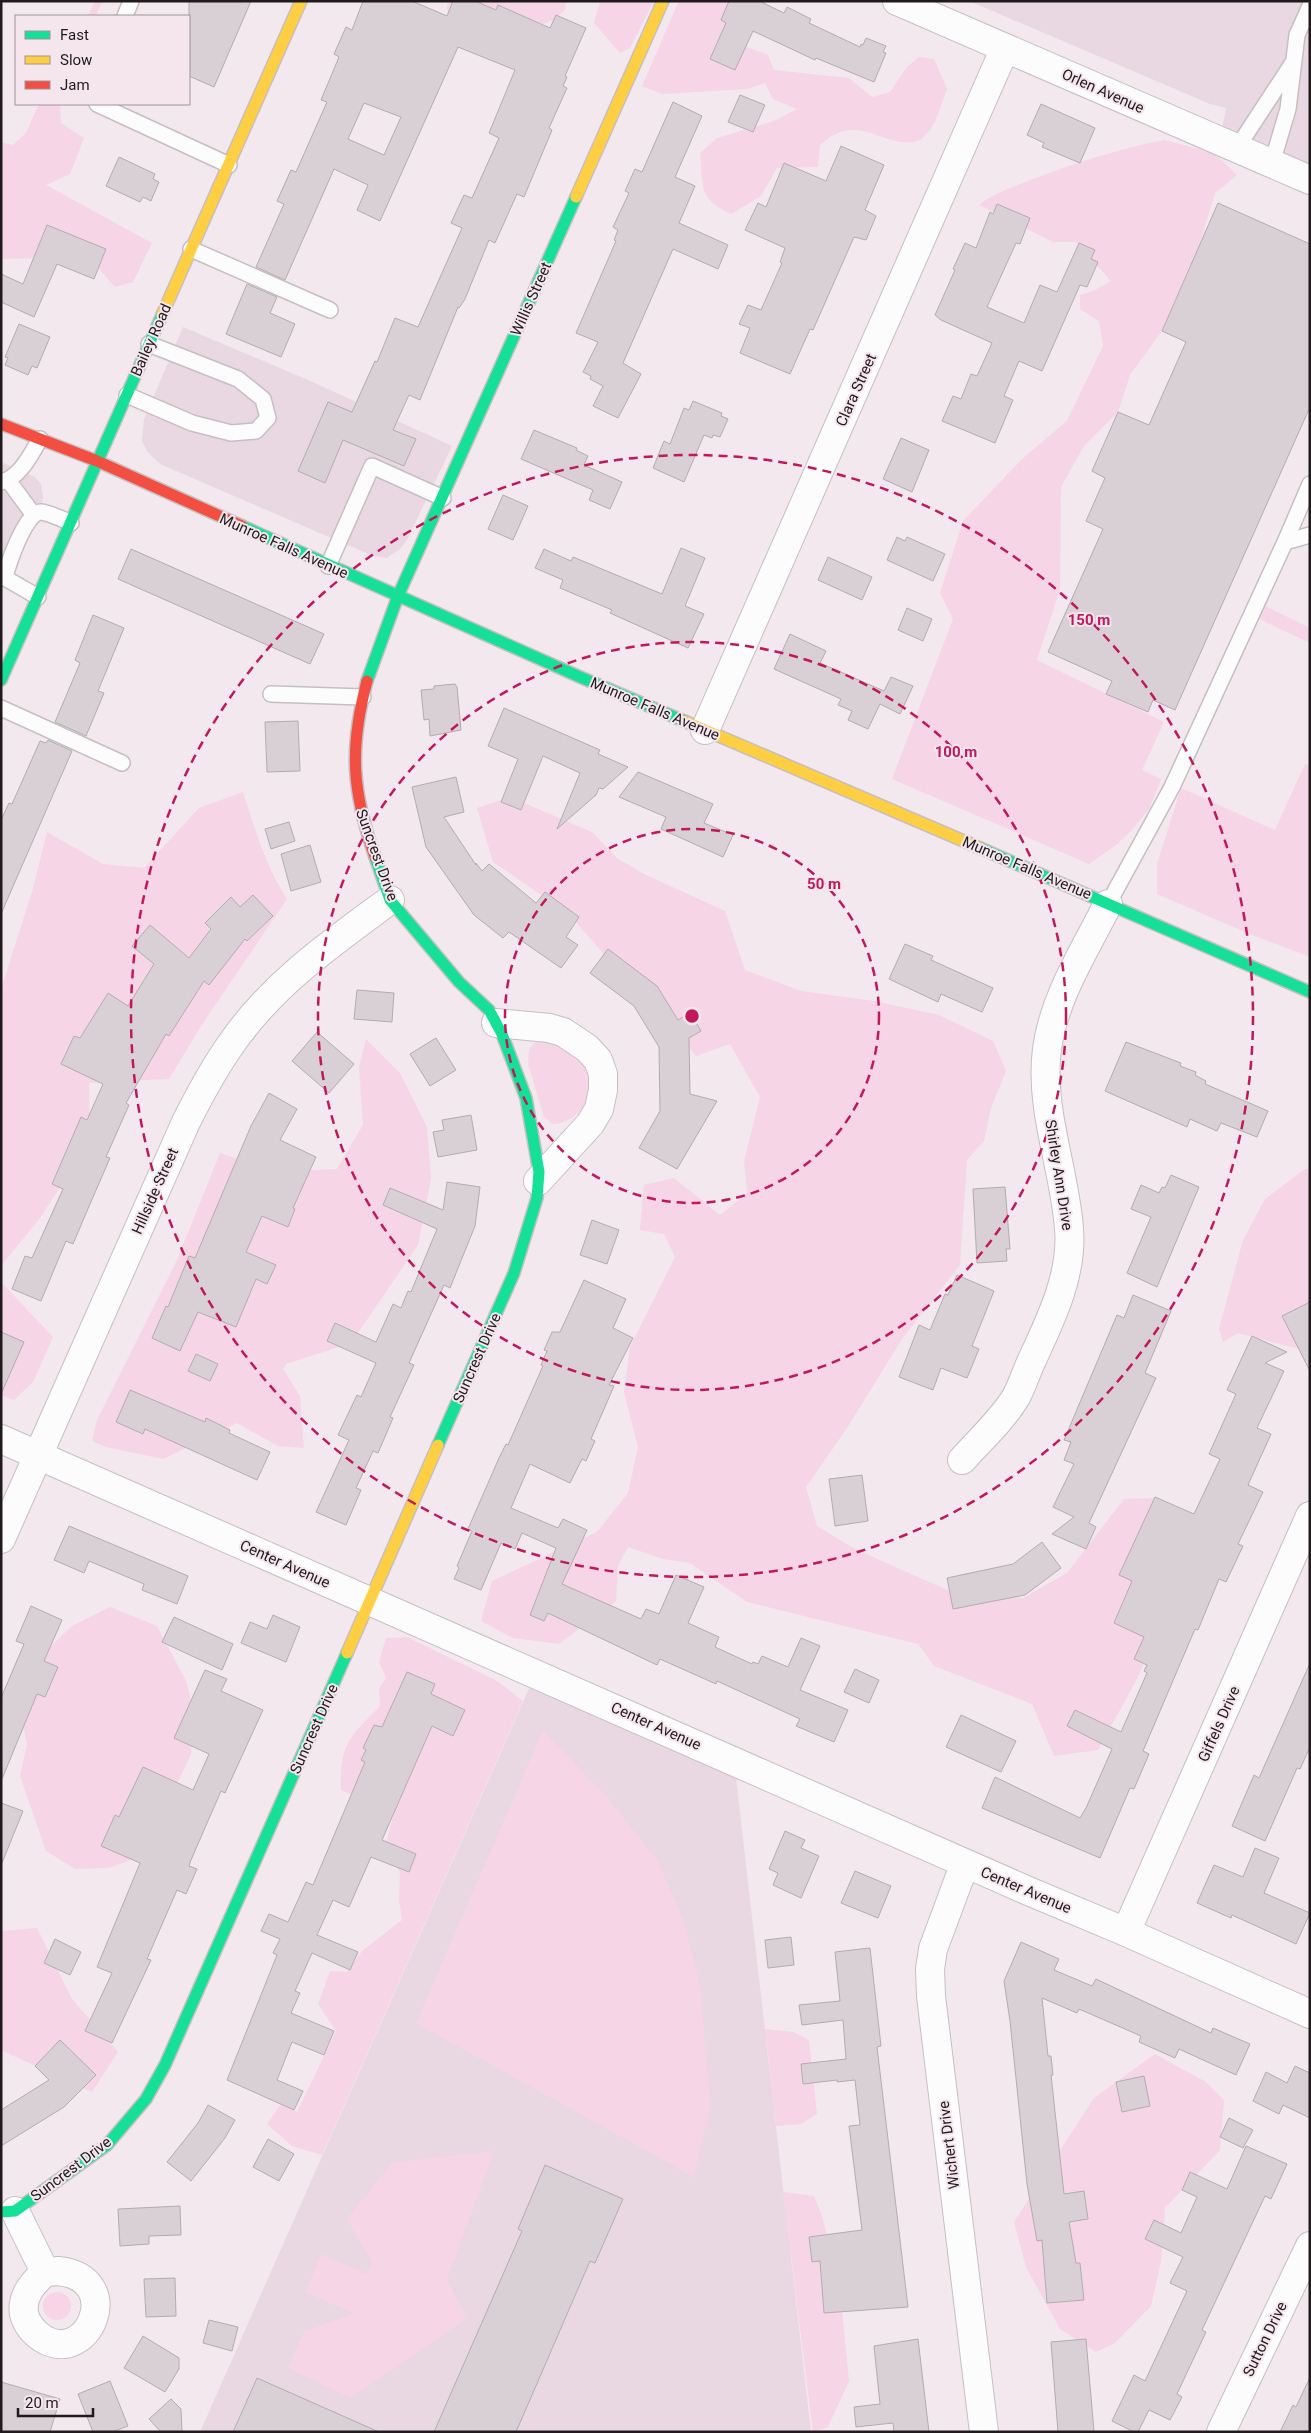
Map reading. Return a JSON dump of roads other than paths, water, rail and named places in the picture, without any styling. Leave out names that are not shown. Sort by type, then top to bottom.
[{"type":"street","name":"Bailey Road","points":[[1,680],[301,1]]},
{"type":"street","name":"Willis Street","points":[[398,596],[663,1]]},
{"type":"street","name":"Orlen Avenue","points":[[897,1],[1310,180]]},
{"type":"street","name":"Clara Street","points":[[705,730],[1005,48]]},
{"type":"street","name":"Munroe Falls Avenue","points":[[1,424],[97,461],[328,566],[1310,992]]},
{"type":"street","name":"Suncrest Drive","points":[[8,2211],[107,2145],[146,2099],[165,2065],[514,1273],[537,1198],[538,1181],[534,1136],[526,1098],[512,1058],[496,1023],[489,1010],[459,982],[390,900],[362,819],[357,795],[355,752],[363,697],[369,673],[398,596]]},
{"type":"street","name":"Hillside Street","points":[[1,1540],[186,1122],[213,1071],[235,1038],[260,1007],[289,978],[322,950],[390,900]]},
{"type":"street","name":"Shirley Ann Drive","points":[[962,1460],[1016,1397],[1048,1326],[1061,1290],[1069,1250],[1069,1229],[1050,1114],[1046,1069],[1047,1049],[1056,1010],[1108,904]]},
{"type":"street","points":[[496,1023],[549,1028],[563,1032],[587,1048],[598,1060],[603,1074],[603,1090],[599,1109],[590,1124],[538,1181]]},
{"type":"street","name":"Center Avenue","points":[[1,1439],[1310,2014]]},
{"type":"street","name":"Giffels Drive","points":[[1126,1932],[1310,1516]]},
{"type":"street","name":"Wichert Drive","points":[[966,1863],[933,1949],[930,1969],[931,1996],[984,2432]]},
{"type":"street","points":[[8,2211],[45,2272]]},
{"type":"street","name":"Sutton Drive","points":[[1221,2432],[1310,2246]]},
{"type":"lane","points":[[125,15],[132,1]]},
{"type":"lane","points":[[1272,163],[1288,109],[1297,35],[1310,6]]},
{"type":"lane","points":[[1237,148],[1294,62]]},
{"type":"lane","points":[[99,105],[229,164]]},
{"type":"lane","points":[[191,249],[330,310]]},
{"type":"lane","points":[[127,395],[192,423],[231,433],[256,431],[268,418],[263,399],[238,379],[149,344]]},
{"type":"lane","points":[[33,514],[4,481],[25,464],[40,439]]},
{"type":"lane","points":[[328,566],[372,466],[443,498]]},
{"type":"lane","points":[[1108,904],[1172,788],[1310,484]]},
{"type":"lane","points":[[38,597],[5,578],[7,566],[22,532],[33,514],[40,512],[71,522]]},
{"type":"lane","points":[[1285,542],[1310,535]]},
{"type":"lane","points":[[271,694],[363,697]]},
{"type":"lane","points":[[1,708],[122,763]]}]
